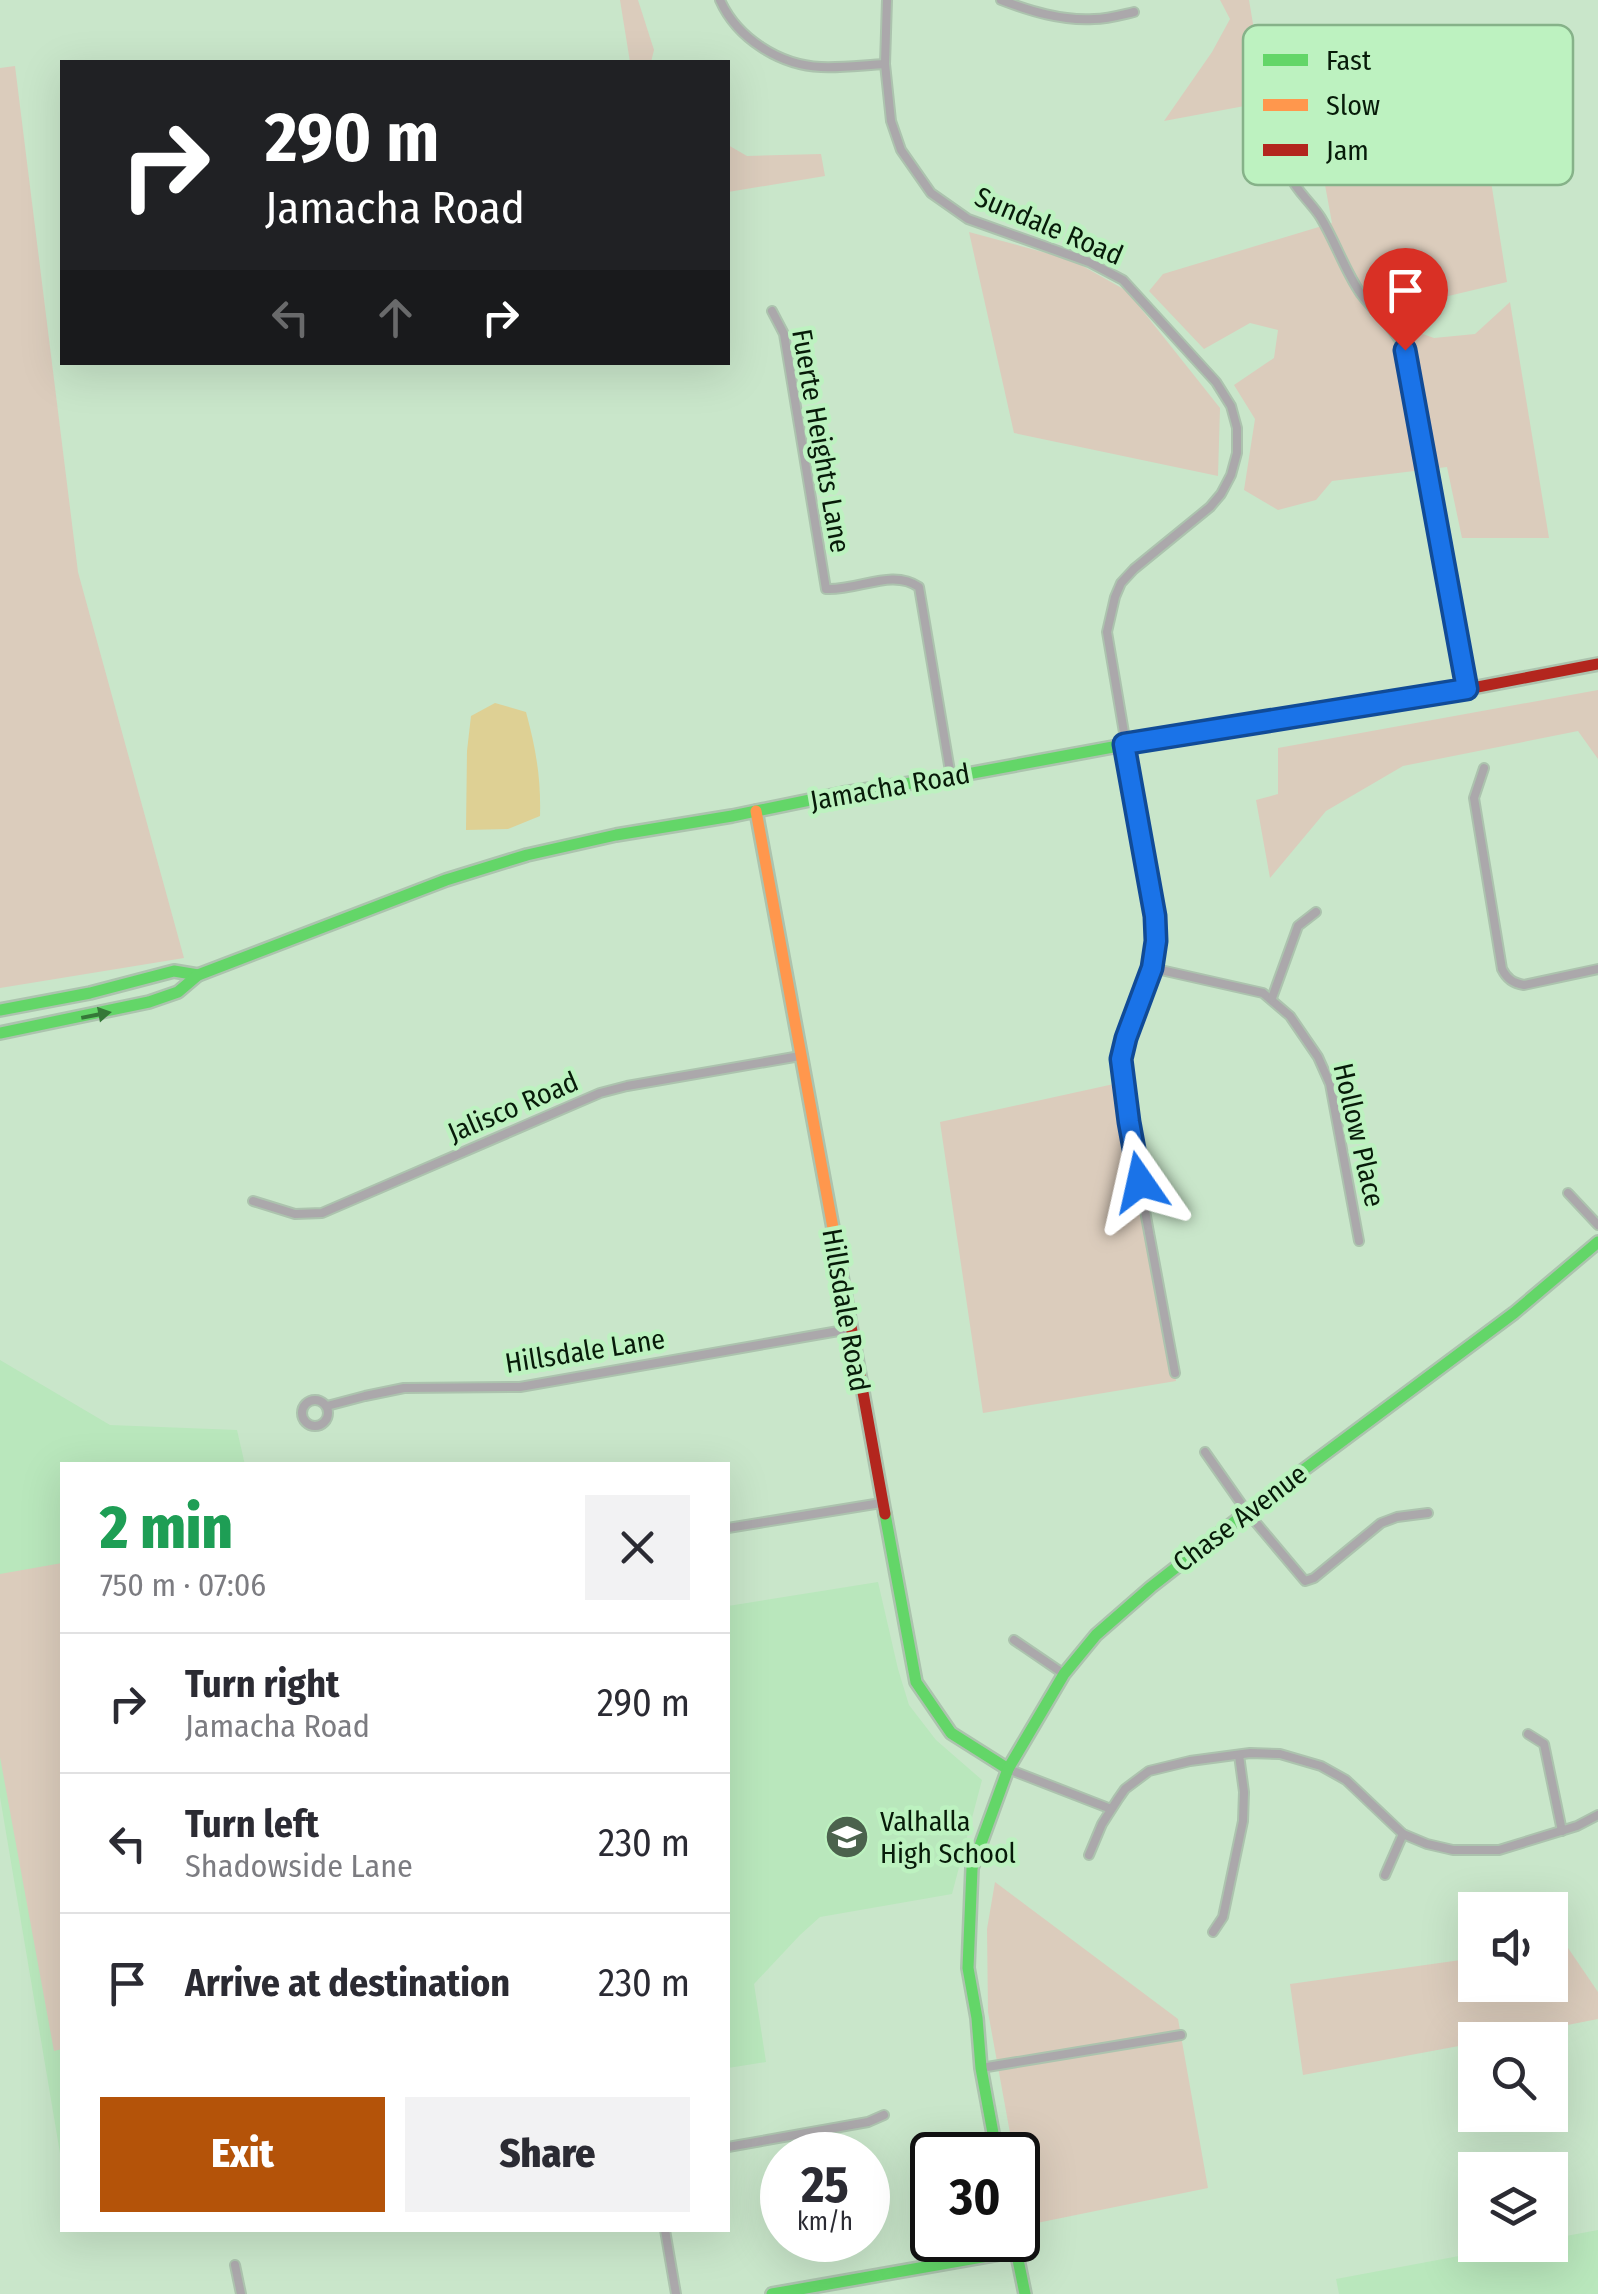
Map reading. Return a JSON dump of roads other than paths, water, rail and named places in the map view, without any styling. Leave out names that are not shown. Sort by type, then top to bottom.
[{"type":"main road","name":"Jamacha Road","points":[[0,1032],[149,1002],[178,992],[198,975],[446,880],[527,855],[844,793],[1598,664]]},
{"type":"main road","name":"Hillsdale Road","points":[[756,811],[916,1682],[951,1733],[1008,1769]]},
{"type":"main road","name":"Jamacha Road","points":[[0,1010],[90,993],[174,971],[198,975]]},
{"type":"main road","name":"Chase Avenue","points":[[981,2068],[968,1968],[972,1868],[1008,1769],[1064,1674],[1096,1635],[1151,1587],[1514,1314],[1598,1242]]},
{"type":"main road","points":[[981,2068],[993,2132]]},
{"type":"main road","points":[[772,2294],[933,2262]]},
{"type":"main road","points":[[1018,2262],[1025,2294]]},
{"type":"street","points":[[720,0],[728,18],[746,36],[780,57],[823,67],[885,64]]},
{"type":"street","name":"Sundale Road","points":[[887,0],[886,92],[894,130],[902,150],[931,194],[968,219],[1088,262],[1123,280],[1216,382],[1231,406],[1236,428],[1237,453],[1220,494],[1121,583],[1107,632],[1156,941],[1152,968],[1126,1038],[1121,1064],[1176,1372]]},
{"type":"street","points":[[1001,0],[1062,18],[1094,20],[1134,12]]},
{"type":"street","points":[[1294,185],[1323,222],[1357,288],[1393,328],[1405,350],[1467,689]]},
{"type":"street","name":"Fuerte Heights Lane","points":[[772,311],[784,334],[826,590],[902,578],[919,587],[951,777]]},
{"type":"street","points":[[1484,768],[1474,798],[1506,977],[1524,985],[1598,969]]},
{"type":"street","points":[[1152,968],[1272,998],[1298,926],[1316,912]]},
{"type":"street","name":"Hollow Place","points":[[1272,998],[1290,1016],[1318,1057],[1330,1084],[1359,1242]]},
{"type":"street","name":"Jalisco Road","points":[[253,1201],[295,1214],[322,1213],[600,1094],[800,1056]]},
{"type":"street","points":[[1568,1192],[1598,1226]]},
{"type":"street","name":"Hillsdale Lane","points":[[327,1406],[404,1388],[520,1387],[850,1329]]},
{"type":"street","points":[[1204,1452],[1247,1512],[1305,1581],[1314,1578],[1380,1524],[1397,1517],[1428,1513]]},
{"type":"street","points":[[730,1528],[881,1503]]},
{"type":"street","points":[[1014,1640],[1064,1674]]},
{"type":"street","points":[[1528,1734],[1544,1744],[1562,1831]]},
{"type":"street","points":[[1089,1855],[1111,1809],[1126,1789],[1149,1771],[1239,1755],[1280,1754],[1321,1766],[1346,1780],[1403,1834],[1440,1848],[1499,1850],[1576,1826],[1598,1814]]},
{"type":"street","points":[[1212,1932],[1223,1918],[1243,1821],[1239,1755]]},
{"type":"street","points":[[1008,1769],[1111,1809]]},
{"type":"street","points":[[1385,1876],[1403,1834]]},
{"type":"street","points":[[981,2068],[1181,2035]]},
{"type":"street","points":[[730,2147],[868,2122],[884,2115]]},
{"type":"street","points":[[664,2232],[676,2294]]},
{"type":"street","points":[[236,2266],[241,2294]]},
{"type":"place","name":"Valhalla High School","points":[[847,1837]]}]
